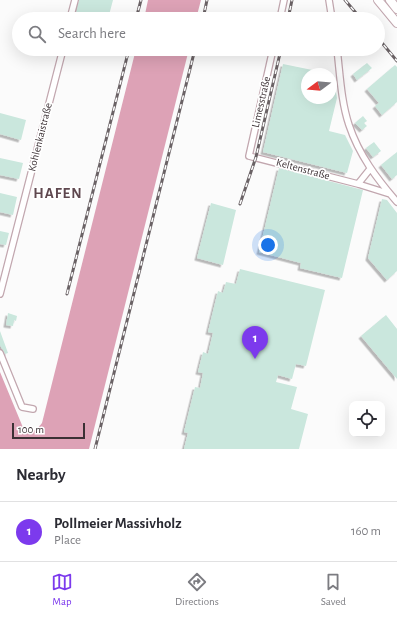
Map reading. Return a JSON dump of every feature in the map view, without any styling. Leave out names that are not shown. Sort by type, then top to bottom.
[{"type":"main road","points":[[378,0],[397,23]]},
{"type":"main road","points":[[390,0],[397,9]]},
{"type":"street","points":[[72,12],[75,0]]},
{"type":"street","points":[[281,12],[284,0]]},
{"type":"street","points":[[329,0],[331,12]]},
{"type":"street","name":"Kohlenkaistraße","points":[[0,294],[61,56]]},
{"type":"street","name":"Limesstraße","points":[[249,156],[271,56]]},
{"type":"street","points":[[338,56],[344,101],[349,124],[356,142],[370,169],[397,202]]},
{"type":"street","name":"Keltenstraße","points":[[249,156],[358,184],[390,194]]},
{"type":"street","points":[[358,184],[370,169]]},
{"type":"street","points":[[0,353],[22,407],[33,409]]},
{"type":"shaded area","points":[[148,0],[201,0],[198,12],[145,12]]},
{"type":"shaded area","points":[[134,56],[187,56],[89,449],[0,449],[0,372],[24,430],[32,432],[42,423]]},
{"type":"building","points":[[79,0],[113,0],[110,12],[76,12]]},
{"type":"building","points":[[367,63],[372,68],[357,80],[353,74]]},
{"type":"building","points":[[283,64],[302,68],[301,68],[301,104],[336,104],[329,131],[345,135],[353,151],[347,173],[263,152]]},
{"type":"building","points":[[395,65],[397,67],[397,102],[382,115],[375,106],[379,103],[367,89]]},
{"type":"building","points":[[0,113],[26,120],[21,140],[0,134]]},
{"type":"building","points":[[363,116],[367,121],[364,123],[367,126],[362,130],[355,123]]},
{"type":"building","points":[[374,142],[381,151],[373,157],[366,148]]},
{"type":"building","points":[[397,152],[397,175],[392,179],[381,165]]},
{"type":"building","points":[[0,158],[23,163],[19,179],[0,175]]},
{"type":"building","points":[[279,168],[363,190],[342,278],[300,268],[301,263],[259,252]]},
{"type":"building","points":[[0,193],[17,197],[13,215],[0,212]]},
{"type":"building","points":[[382,199],[387,200],[397,213],[397,271],[387,280],[368,258]]},
{"type":"building","points":[[211,203],[236,210],[223,265],[197,258]]},
{"type":"building","points":[[0,231],[9,233],[6,245],[0,244]]},
{"type":"building","points":[[240,269],[325,290],[306,366],[296,364],[292,379],[278,375],[276,382],[297,387],[291,409],[308,414],[299,449],[184,449],[188,433],[184,432],[195,387],[200,388],[203,373],[198,372],[203,352],[208,354],[213,333],[208,332],[218,291],[223,293],[226,282],[236,284]]},
{"type":"building","points":[[8,313],[17,316],[16,321],[14,320],[13,326],[6,325]]},
{"type":"building","points":[[386,315],[397,329],[397,379],[361,336]]},
{"type":"building","points":[[0,331],[8,353],[5,354],[0,345]]},
{"type":"railway","points":[[138,12],[141,0]]},
{"type":"railway","points":[[204,12],[207,0]]},
{"type":"railway","points":[[289,12],[292,0]]},
{"type":"railway","points":[[345,0],[355,12]]},
{"type":"railway","points":[[385,46],[397,61]]},
{"type":"railway","points":[[67,294],[127,56]]},
{"type":"railway","points":[[95,449],[193,56]]},
{"type":"railway","points":[[240,204],[256,157],[279,56]]},
{"type":"place","name":"Pollmeier Massivholz","points":[[255,359]]},
{"type":"district","name":"HAFEN","points":[[58,193]]}]
